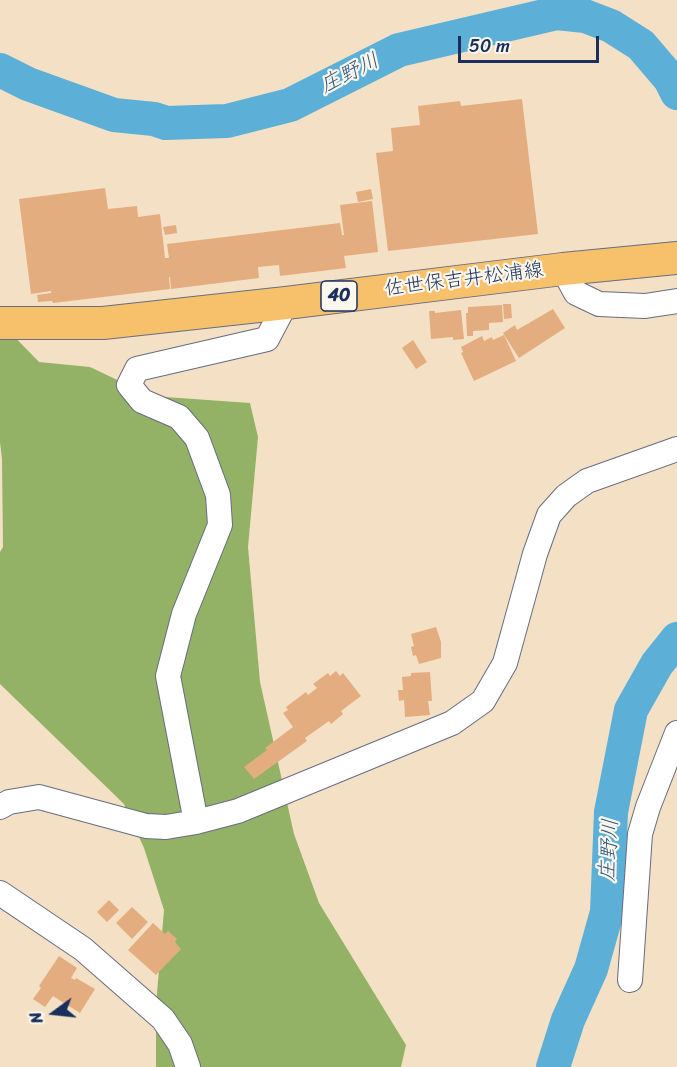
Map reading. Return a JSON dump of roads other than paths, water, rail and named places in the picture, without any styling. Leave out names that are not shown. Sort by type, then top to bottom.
[{"type":"main road","name":"佐世保吉井松浦線","points":[[0,323],[103,323],[563,269],[677,258]]},
{"type":"street","points":[[563,269],[576,293],[599,304],[645,306],[677,301]]},
{"type":"street","points":[[196,822],[168,676],[184,614],[220,525],[218,495],[197,438],[179,417],[142,401],[129,385],[137,369],[267,339],[286,303]]},
{"type":"street","points":[[0,807],[9,802],[39,797],[146,826],[166,827],[196,822],[238,811],[452,723],[483,701],[505,663],[549,515],[566,496],[587,481],[677,449]]},
{"type":"street","points":[[630,981],[640,834],[677,733]]},
{"type":"street","points":[[0,893],[83,949],[163,1019],[180,1044],[188,1067]]},
{"type":"waterway","name":"庄野川","points":[[0,70],[28,84],[114,115],[154,119],[166,123],[227,121],[290,105],[399,50],[557,13],[585,16],[611,26],[641,45],[670,79],[677,93]]},
{"type":"waterway","name":"庄野川","points":[[553,1067],[568,1020],[591,969],[607,912],[611,812],[631,710],[657,664],[677,639]]}]
